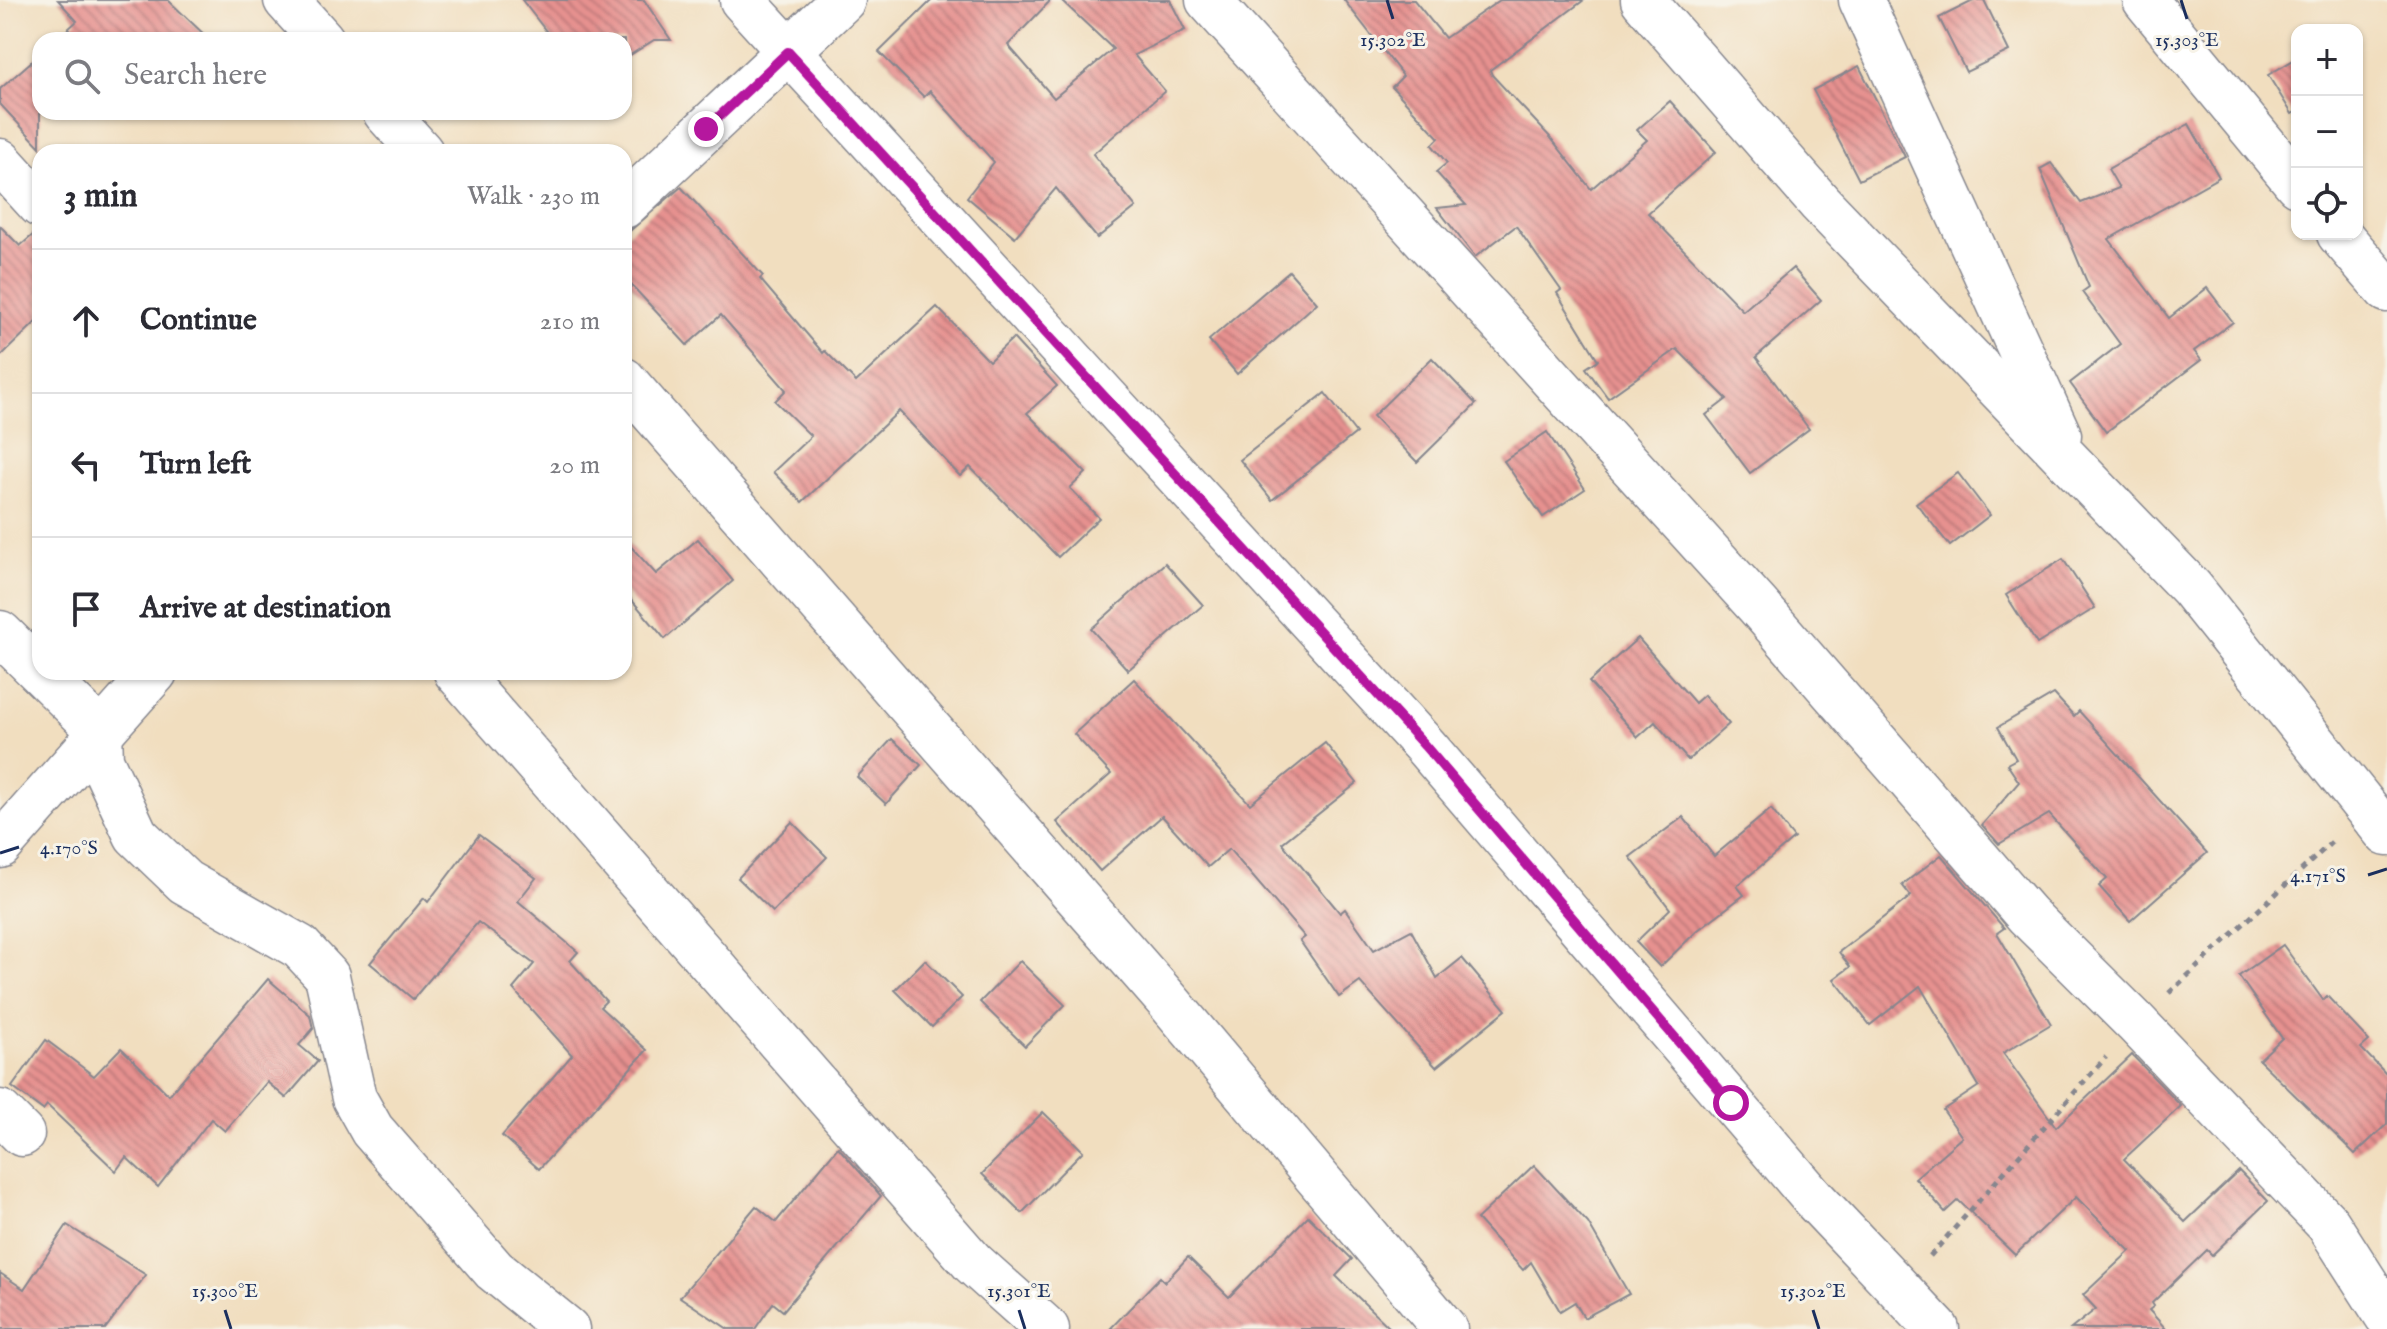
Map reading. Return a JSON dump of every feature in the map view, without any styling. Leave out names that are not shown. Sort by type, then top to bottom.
[{"type":"street","points":[[286,0],[315,32]]},
{"type":"street","points":[[742,0],[1425,746],[1813,1198],[1937,1329]]},
{"type":"street","points":[[632,198],[843,0]]},
{"type":"street","points":[[1208,0],[1758,606],[2027,915],[2136,1023],[2328,1224],[2387,1316]]},
{"type":"street","points":[[1643,0],[1820,203],[2191,588],[2387,834]]},
{"type":"street","points":[[1861,0],[2072,465]]},
{"type":"street","points":[[2145,0],[2291,177]]},
{"type":"street","points":[[392,120],[414,144]]},
{"type":"street","points":[[0,161],[32,196]]},
{"type":"street","points":[[2344,240],[2387,290]]},
{"type":"street","points":[[632,389],[1168,1001],[1445,1329]]},
{"type":"street","points":[[0,633],[32,664]]},
{"type":"street","points":[[48,680],[100,731],[101,760],[136,835],[185,882],[300,947],[327,976],[354,1098],[372,1130],[494,1270],[567,1329]]},
{"type":"street","points":[[0,846],[148,680]]},
{"type":"street","points":[[463,680],[973,1263],[1047,1329]]},
{"type":"building","points":[[58,0],[168,0],[202,32],[65,32],[77,21]]},
{"type":"building","points":[[522,0],[644,0],[671,40],[654,40],[632,54],[632,32],[547,32]]},
{"type":"building","points":[[932,0],[1051,0],[1008,45],[1054,98],[1113,49],[1061,0],[1170,0],[1185,30],[1134,55],[1165,91],[1093,154],[1136,207],[1097,238],[1056,188],[1015,237],[967,197],[994,162],[930,91],[924,97],[879,52]]},
{"type":"building","points":[[1344,0],[1414,0],[1445,38],[1500,0],[1584,0],[1490,70],[1492,75],[1550,137],[1591,189],[1647,140],[1637,130],[1670,101],[1716,152],[1648,213],[1743,311],[1793,268],[1821,300],[1756,357],[1809,429],[1750,473],[1706,415],[1727,399],[1677,349],[1608,398],[1586,368],[1598,360],[1557,293],[1561,290],[1516,226],[1475,257],[1437,208],[1466,205],[1436,172],[1447,163],[1432,145],[1439,138],[1392,87],[1403,76]]},
{"type":"building","points":[[1975,0],[1984,0],[2009,51],[1966,72],[1939,18]]},
{"type":"building","points":[[32,61],[32,120],[40,120],[40,144],[0,104],[0,89]]},
{"type":"building","points":[[2291,62],[2291,112],[2268,75]]},
{"type":"building","points":[[1859,66],[1905,157],[1859,180],[1813,90]]},
{"type":"building","points":[[2189,124],[2219,177],[2109,239],[2169,318],[2207,288],[2233,322],[2194,351],[2201,360],[2106,432],[2070,383],[2120,344],[2082,292],[2089,287],[2040,169],[2051,163],[2081,203],[2119,188],[2108,169]]},
{"type":"building","points":[[681,187],[763,276],[760,279],[823,353],[825,351],[856,382],[937,307],[989,361],[1013,338],[1057,386],[1027,413],[1086,473],[1070,488],[1099,518],[1058,557],[970,467],[960,476],[899,411],[802,502],[773,472],[811,436],[775,401],[786,390],[721,315],[687,345],[632,286],[632,229]]},
{"type":"building","points":[[0,226],[20,246],[32,236],[32,326],[0,357]]},
{"type":"building","points":[[1289,271],[1317,303],[1237,374],[1209,340]]},
{"type":"building","points":[[1432,358],[1476,404],[1417,462],[1373,416]]},
{"type":"building","points":[[1325,393],[1356,433],[1272,500],[1240,460]]},
{"type":"building","points":[[1547,432],[1585,489],[1543,517],[1504,461]]},
{"type":"building","points":[[1958,473],[1990,515],[1950,546],[1916,503]]},
{"type":"building","points":[[698,539],[733,581],[665,639],[632,600],[632,548],[656,574]]},
{"type":"building","points":[[2063,559],[2095,608],[2037,644],[2006,595]]},
{"type":"building","points":[[1165,563],[1203,605],[1128,670],[1091,629]]},
{"type":"building","points":[[1638,638],[1695,703],[1704,695],[1729,724],[1688,760],[1655,722],[1638,737],[1589,682]]},
{"type":"building","points":[[1134,679],[1250,804],[1325,743],[1357,783],[1282,843],[1340,913],[1345,909],[1374,950],[1411,930],[1437,978],[1462,958],[1506,1010],[1436,1067],[1360,982],[1339,997],[1300,941],[1305,937],[1229,849],[1208,867],[1162,816],[1100,871],[1057,822],[1111,774],[1074,734]]},
{"type":"building","points":[[2054,694],[2074,716],[2079,711],[2207,853],[2130,921],[2099,886],[2107,879],[2049,814],[1999,844],[1982,825],[2019,782],[2007,764],[2016,759],[1998,727]]},
{"type":"building","points":[[892,739],[921,765],[886,804],[857,777]]},
{"type":"building","points":[[1771,809],[1794,838],[1737,886],[1744,895],[1698,930],[1660,967],[1636,942],[1670,909],[1630,857],[1683,817],[1714,856]]},
{"type":"building","points":[[792,822],[827,857],[773,912],[738,878]]},
{"type":"building","points":[[479,835],[536,878],[518,901],[578,952],[570,961],[606,1001],[600,1007],[647,1050],[539,1169],[502,1136],[572,1055],[513,989],[534,964],[478,922],[413,999],[370,963],[424,898],[428,902]]},
{"type":"building","points":[[1941,855],[2004,928],[1997,933],[2051,1024],[2003,1053],[2056,1127],[2132,1055],[2181,1106],[2124,1159],[2185,1222],[2239,1171],[2268,1201],[2212,1255],[2207,1250],[2152,1303],[2154,1306],[2149,1310],[2166,1329],[2071,1329],[2096,1309],[2083,1295],[2130,1251],[2076,1197],[2015,1255],[1958,1200],[1945,1212],[1915,1178],[1962,1137],[1943,1110],[1979,1086],[1920,986],[1870,1025],[1834,979],[1850,967],[1839,952],[1911,896],[1902,885]]},
{"type":"building","points":[[2283,945],[2323,1000],[2327,996],[2369,1041],[2361,1048],[2387,1075],[2387,1124],[2355,1154],[2259,1060],[2282,1038],[2239,976]]},
{"type":"building","points":[[925,960],[962,997],[932,1027],[895,990]]},
{"type":"building","points":[[1020,961],[1065,1005],[1025,1046],[980,1002]]},
{"type":"building","points":[[268,979],[310,1015],[313,1029],[299,1045],[318,1061],[286,1098],[267,1082],[225,1131],[211,1119],[158,1187],[126,1157],[116,1171],[47,1105],[43,1110],[12,1087],[46,1040],[94,1076],[121,1048],[169,1095]]},
{"type":"building","points":[[1043,1112],[1083,1151],[1022,1213],[982,1174]]},
{"type":"building","points":[[838,1147],[881,1196],[783,1311],[773,1303],[755,1329],[728,1329],[680,1297],[756,1206],[776,1222]]},
{"type":"building","points":[[1534,1165],[1588,1223],[1629,1294],[1584,1318],[1575,1302],[1560,1311],[1531,1262],[1523,1270],[1477,1219]]},
{"type":"building","points":[[1308,1216],[1352,1259],[1336,1276],[1391,1329],[1110,1329],[1160,1277],[1165,1282],[1188,1257],[1229,1297]]},
{"type":"building","points":[[67,1225],[146,1275],[105,1329],[0,1329],[0,1273],[24,1289]]},
{"type":"route","points":[[706,129],[788,52],[1425,746],[1731,1103]]}]
